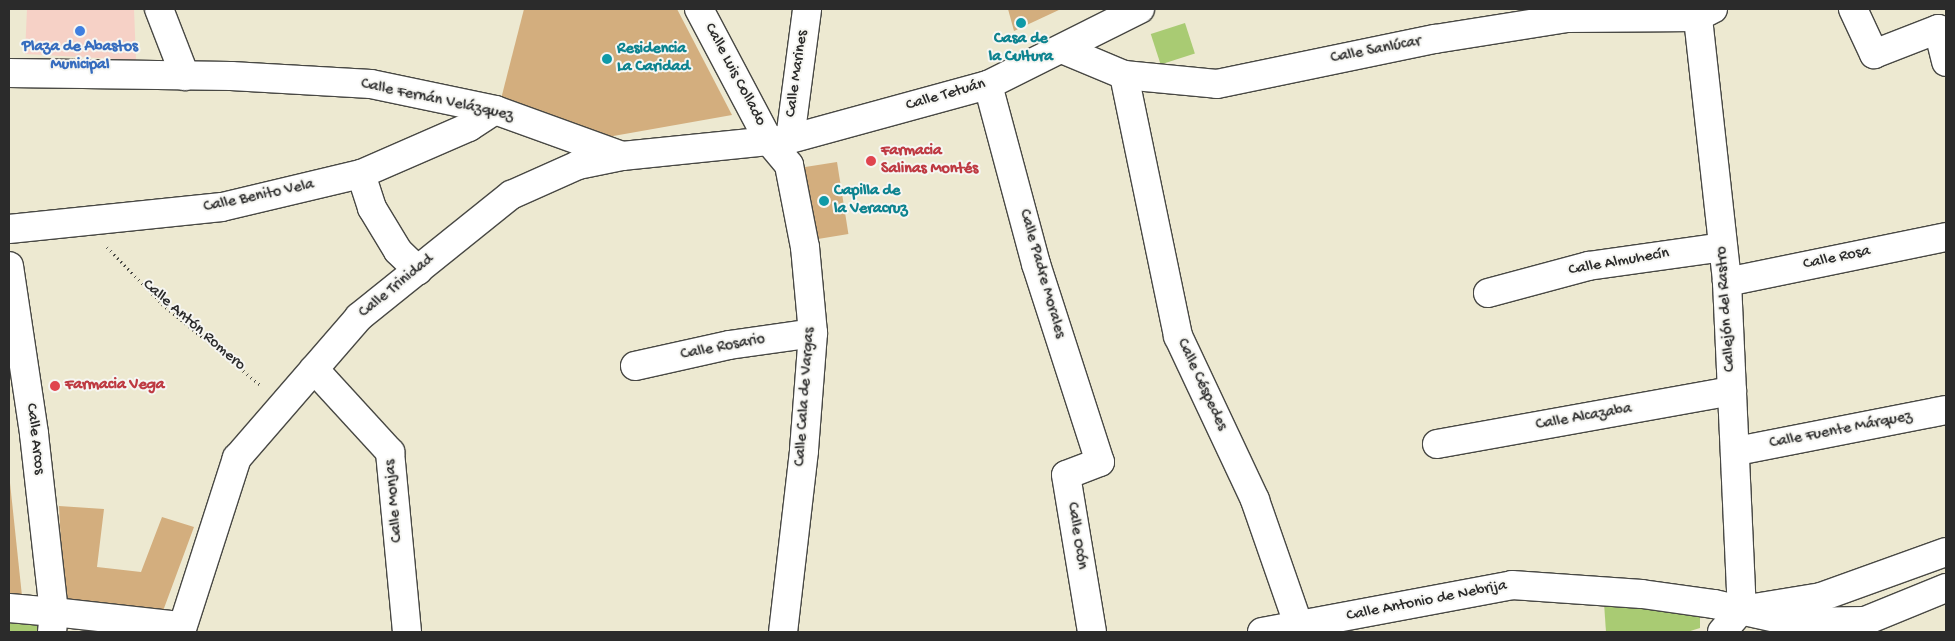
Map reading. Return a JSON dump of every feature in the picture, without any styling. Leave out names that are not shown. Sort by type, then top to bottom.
[{"type":"street","points":[[159,9],[185,76]]},
{"type":"street","name":"Calle Luis Collado","points":[[699,9],[779,140]]},
{"type":"street","name":"Calle Marines","points":[[779,140],[807,9]]},
{"type":"street","name":"Calle Tetuán","points":[[779,140],[988,85],[1140,9]]},
{"type":"street","points":[[1853,9],[1874,54],[1938,29],[1946,62]]},
{"type":"street","name":"Calle Sanlúcar","points":[[1062,49],[1124,75],[1217,84],[1435,39],[1567,18],[1702,11]]},
{"type":"street","name":"Callejón del Rastro","points":[[1702,11],[1727,282],[1737,451],[1742,609]]},
{"type":"street","name":"Calle Fernán Velázquez","points":[[9,73],[185,76],[371,84],[495,110],[622,156]]},
{"type":"street","name":"Calle Céspedes","points":[[1124,75],[1178,336],[1256,500],[1299,626]]},
{"type":"street","name":"Calle Padre Morales","points":[[988,85],[1036,264],[1100,462]]},
{"type":"street","name":"Calle Benito Vela","points":[[9,229],[84,223],[222,207],[361,174],[469,127],[495,110]]},
{"type":"street","name":"Calle Trinidad","points":[[181,629],[237,458],[359,317],[511,195],[578,165],[622,156],[779,140]]},
{"type":"street","name":"Calle Cala de Vargas","points":[[779,140],[789,164],[805,247],[813,333],[804,451],[783,632]]},
{"type":"street","points":[[361,174],[372,208],[398,251],[418,270]]},
{"type":"street","name":"Calle Rosa","points":[[1727,282],[1946,237]]},
{"type":"street","name":"Calle Almuhecín","points":[[1488,293],[1588,266],[1723,247]]},
{"type":"street","name":"Calle Arcos","points":[[9,266],[34,434],[53,622]]},
{"type":"street","name":"Calle Rosario","points":[[635,366],[729,344],[813,333]]},
{"type":"street","name":"Calle Monjas","points":[[314,369],[390,452],[407,632]]},
{"type":"street","name":"Calle Alcazaba","points":[[1437,444],[1732,391]]},
{"type":"street","name":"Calle Fuente Márquez","points":[[1737,451],[1946,410]]},
{"type":"street","name":"Calle Ocón","points":[[1092,632],[1066,476],[1100,462]]},
{"type":"street","points":[[1722,632],[1742,609],[1821,597],[1946,552]]},
{"type":"street","name":"Calle Antonio de Nebrija","points":[[1262,632],[1299,626],[1342,625],[1512,585],[1642,594],[1742,609]]},
{"type":"street","points":[[1742,609],[1793,622],[1866,621],[1946,588]]},
{"type":"street","points":[[9,608],[53,622],[181,629]]},
{"type":"path","name":"Calle Antón Romero","points":[[84,223],[162,304],[284,404]]},
{"type":"shaded area","name":"Plaza de Abastos Municipal","points":[[27,9],[134,9],[136,60],[25,54]]},
{"type":"green space","points":[[1185,23],[1195,53],[1161,65],[1151,34]]},
{"type":"green space","points":[[1604,603],[1700,609],[1700,628],[1687,632],[1606,632]]},
{"type":"green space","points":[[9,610],[51,614],[50,632],[9,632]]},
{"type":"building","name":"Residencia La Caridad","points":[[524,9],[677,9],[732,115],[602,138],[501,99]]},
{"type":"building","name":"Casa de la Cultura","points":[[1008,9],[1061,9],[1014,31]]},
{"type":"building","name":"Capilla de la Veracruz","points":[[837,162],[848,234],[812,240],[800,168]]},
{"type":"building","points":[[10,483],[22,596],[9,594]]},
{"type":"building","points":[[59,506],[104,509],[97,567],[141,572],[162,517],[194,527],[163,611],[64,603]]},
{"type":"place","name":"Casa de la Cultura","points":[[1021,23]]},
{"type":"place","name":"Plaza de Abastos Municipal","points":[[80,31]]},
{"type":"place","name":"Residencia La Caridad","points":[[607,59]]},
{"type":"place","name":"Farmacia Salinas Montés","points":[[871,161]]},
{"type":"place","name":"Capilla de la Veracruz","points":[[824,201]]},
{"type":"place","name":"Farmacia Vega","points":[[55,386]]}]
